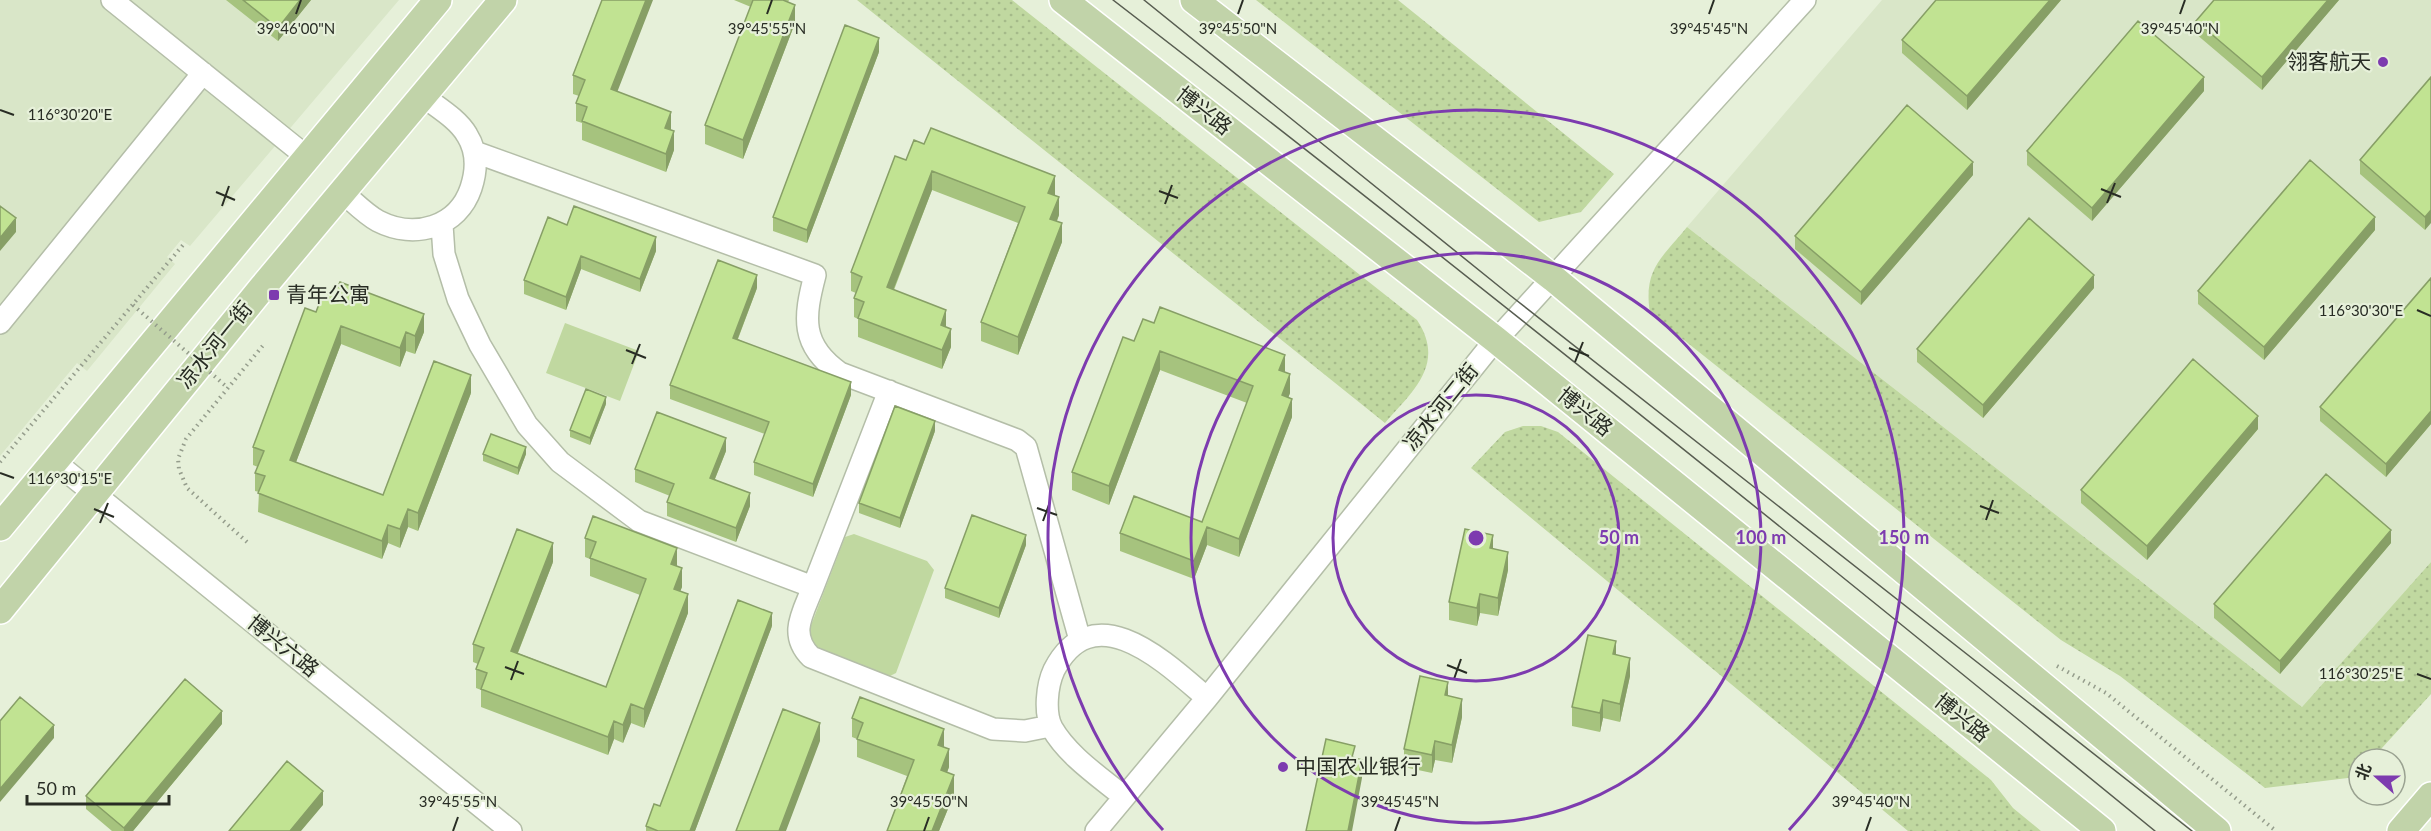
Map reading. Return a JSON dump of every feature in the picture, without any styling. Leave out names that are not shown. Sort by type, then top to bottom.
[{"type":"main road","points":[[0,527],[438,0]]},
{"type":"main road","name":"凉水河一街","points":[[0,610],[342,192],[503,0]]},
{"type":"main road","name":"博兴路","points":[[1063,0],[1496,340],[2102,831]]},
{"type":"main road","points":[[1194,0],[1553,278],[2217,831]]},
{"type":"main road","points":[[2401,831],[2431,796]]},
{"type":"street","points":[[112,0],[308,157]]},
{"type":"street","name":"凉水河二街","points":[[1096,831],[1207,698],[1496,340],[1805,0]]},
{"type":"street","points":[[0,323],[203,73]]},
{"type":"street","points":[[342,192],[378,220],[413,229],[442,225],[458,214],[468,198],[475,177],[475,152],[467,133],[423,96]]},
{"type":"street","points":[[475,152],[815,275],[806,309],[807,331],[816,349],[827,363],[840,373],[1017,440],[1026,447],[1080,640]]},
{"type":"street","points":[[442,225],[444,254],[458,299],[480,345],[527,425],[560,462],[639,520],[813,587]]},
{"type":"street","points":[[889,391],[813,587],[798,634],[800,646],[811,657],[993,729],[1025,731],[1050,726]]},
{"type":"street","name":"博兴六路","points":[[55,462],[511,831]]},
{"type":"street","points":[[1124,797],[1064,745],[1050,726],[1047,699],[1051,677],[1062,656],[1080,640],[1101,636],[1123,639],[1144,647],[1207,698]]},
{"type":"path","points":[[0,462],[183,245]]},
{"type":"path","points":[[133,305],[228,388]]},
{"type":"path","points":[[247,542],[187,488],[179,469],[178,459],[186,439],[265,343]]},
{"type":"shaded area","points":[[0,0],[399,0],[190,246],[181,240],[167,257],[175,264],[87,371],[77,363],[0,456]]},
{"type":"shaded area","points":[[1882,0],[2431,0],[2431,562],[2302,707],[1687,227]]},
{"type":"green space","points":[[857,0],[1012,0],[1417,320],[1425,336],[1428,350],[1427,363],[1415,388],[1385,423]]},
{"type":"green space","points":[[1256,0],[1398,0],[1614,174],[1581,212],[1539,222]]},
{"type":"green space","points":[[1687,227],[2302,707],[2431,562],[2431,694],[2383,747],[2347,747],[2347,778],[2265,788],[2120,676],[2061,640],[1650,313],[1649,285],[1662,256]]},
{"type":"green space","points":[[565,323],[639,351],[620,401],[546,373]]},
{"type":"green space","points":[[1523,426],[1541,426],[1558,432],[1991,780],[2013,808],[2041,831],[1908,831],[1471,468],[1505,432]]},
{"type":"green space","points":[[854,534],[927,561],[934,570],[896,673],[888,677],[813,648],[808,633],[845,537]]},
{"type":"building","points":[[243,0],[300,0],[278,28]]},
{"type":"building","points":[[602,0],[646,0],[611,89],[671,112],[665,128],[674,131],[666,154],[582,121],[587,107],[576,103],[585,80],[573,75]]},
{"type":"building","points":[[753,0],[783,0],[795,5],[743,140],[705,125]]},
{"type":"building","points":[[1936,0],[2050,0],[1967,96],[1902,40]]},
{"type":"building","points":[[2214,0],[2328,0],[2262,77],[2196,21]]},
{"type":"building","points":[[2138,21],[2204,77],[2092,208],[2027,151]]},
{"type":"building","points":[[845,25],[879,38],[807,230],[773,217]]},
{"type":"building","points":[[2431,77],[2431,210],[2425,217],[2360,160]]},
{"type":"building","points":[[1907,105],[1973,162],[1861,292],[1795,236]]},
{"type":"building","points":[[931,128],[1055,176],[1048,193],[1059,197],[1050,219],[1062,223],[1018,337],[981,322],[1025,207],[932,171],[887,287],[946,310],[941,325],[951,329],[942,350],[858,318],[864,302],[854,298],[862,277],[851,272],[895,156],[906,160],[914,140],[924,144]]},
{"type":"building","points":[[2310,160],[2375,217],[2264,347],[2198,291]]},
{"type":"building","points":[[0,206],[16,218],[0,238]]},
{"type":"building","points":[[574,206],[656,237],[640,279],[581,256],[566,297],[524,280],[548,217],[567,225]]},
{"type":"building","points":[[2029,218],[2094,275],[1983,405],[1917,349]]},
{"type":"building","points":[[718,260],[757,275],[733,338],[851,382],[813,484],[754,462],[769,422],[670,385]]},
{"type":"building","points":[[2431,278],[2431,411],[2386,464],[2320,407]]},
{"type":"building","points":[[340,282],[424,314],[415,336],[406,332],[400,348],[341,326],[290,460],[383,495],[434,361],[471,375],[418,513],[408,509],[400,529],[388,525],[382,541],[258,493],[265,476],[255,473],[264,451],[253,447],[305,308],[316,312],[324,291],[334,295]]},
{"type":"building","points":[[1160,307],[1285,355],[1279,370],[1290,374],[1282,395],[1292,399],[1239,539],[1207,527],[1194,561],[1120,533],[1134,496],[1202,522],[1253,386],[1160,351],[1109,486],[1072,472],[1123,337],[1134,341],[1143,319],[1154,323]]},
{"type":"building","points":[[2193,359],[2258,416],[2147,546],[2081,490]]},
{"type":"building","points":[[586,389],[606,397],[590,438],[570,430]]},
{"type":"building","points":[[895,406],[935,421],[900,518],[859,503]]},
{"type":"building","points":[[657,412],[726,438],[710,478],[750,493],[736,528],[667,502],[674,484],[635,469]]},
{"type":"building","points":[[491,434],[526,447],[518,468],[483,454]]},
{"type":"building","points":[[2326,474],[2391,530],[2280,661],[2214,604]]},
{"type":"building","points":[[972,515],[1026,535],[999,608],[945,588]]},
{"type":"building","points":[[593,516],[677,548],[671,564],[682,568],[674,589],[688,594],[644,709],[631,704],[623,725],[614,721],[608,737],[481,689],[487,673],[476,669],[484,648],[473,644],[517,529],[553,543],[511,651],[606,687],[646,579],[590,558],[596,542],[585,538]]},
{"type":"building","points":[[1465,529],[1493,535],[1490,548],[1508,552],[1498,598],[1480,594],[1477,608],[1449,602]]},
{"type":"building","points":[[738,600],[772,613],[690,831],[658,831],[646,826],[654,804],[660,806]]},
{"type":"building","points":[[1588,635],[1616,641],[1613,654],[1630,658],[1620,704],[1603,700],[1600,713],[1572,707]]},
{"type":"building","points":[[1420,676],[1448,682],[1445,695],[1462,699],[1452,745],[1435,741],[1432,755],[1404,749]]},
{"type":"building","points":[[185,679],[222,711],[124,828],[86,796]]},
{"type":"building","points":[[20,697],[54,725],[0,789],[0,721]]},
{"type":"building","points":[[860,697],[944,729],[938,745],[949,749],[941,770],[954,775],[932,831],[887,831],[914,760],[857,739],[863,723],[852,718]]},
{"type":"building","points":[[783,709],[820,723],[779,831],[736,831]]},
{"type":"building","points":[[1326,739],[1355,746],[1352,757],[1362,760],[1348,831],[1306,831]]},
{"type":"building","points":[[287,761],[323,791],[290,831],[229,831]]},
{"type":"tram line","points":[[1113,0],[1637,412],[2155,831]]},
{"type":"tram line","points":[[1144,0],[1511,296],[2192,831]]},
{"type":"place","name":"翎客航天","points":[[2383,62]]},
{"type":"place","name":"青年公寓","points":[[274,295]]},
{"type":"place","name":"中国农业银行","points":[[1283,767]]}]
